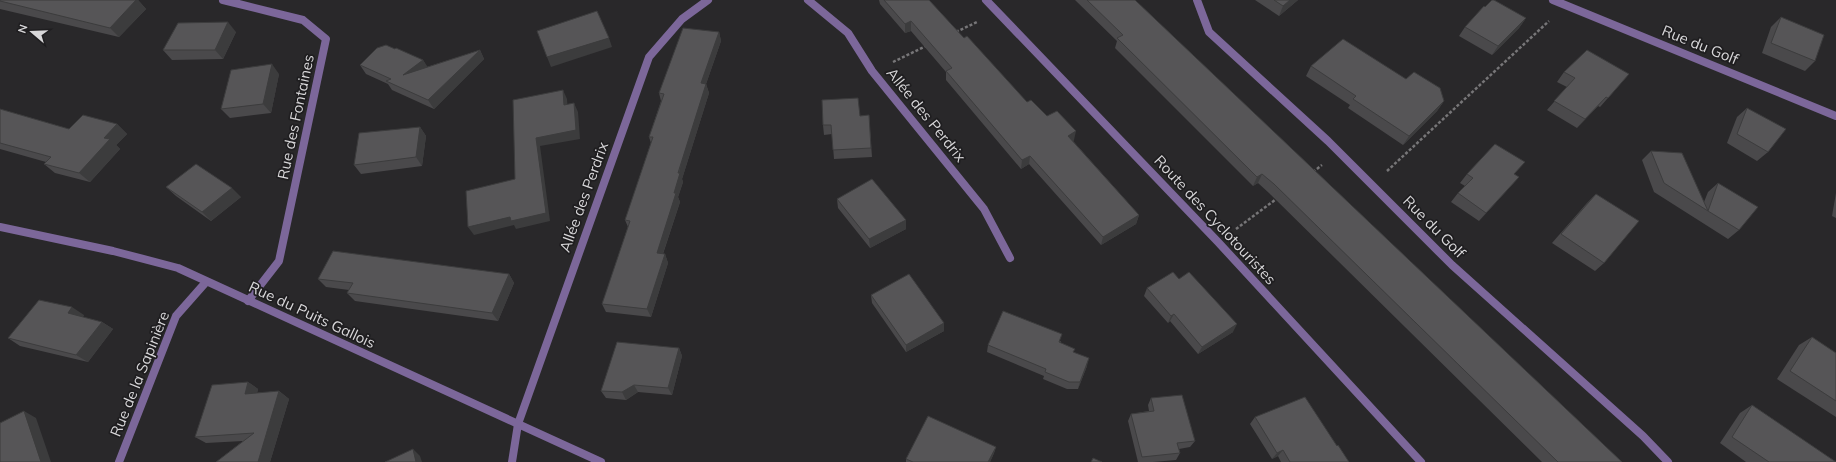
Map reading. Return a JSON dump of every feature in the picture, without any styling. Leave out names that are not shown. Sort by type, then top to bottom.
[{"type":"street","name":"Rue des Fontaines","points":[[223,0],[303,20],[326,39],[279,261],[248,301]]},
{"type":"street","name":"Allée des Perdrix","points":[[512,462],[518,424],[649,57],[682,19],[708,0]]},
{"type":"street","name":"Allée des Perdrix","points":[[808,0],[848,32],[872,71],[984,208],[1010,258]]},
{"type":"street","name":"Route des Cyclotouristes","points":[[986,0],[1218,242],[1421,462]]},
{"type":"street","name":"Rue du Golf","points":[[1197,0],[1210,32],[1340,152],[1452,265],[1643,436],[1668,462]]},
{"type":"street","name":"Rue du Golf","points":[[1553,0],[1566,3],[1836,116]]},
{"type":"street","name":"Rue du Puits Gallois","points":[[0,226],[178,268],[601,462]]},
{"type":"street","name":"Rue de la Sapinière","points":[[119,462],[176,316],[206,282]]},
{"type":"path","points":[[1372,185],[1566,3]]},
{"type":"path","points":[[950,35],[978,22]]},
{"type":"path","points":[[872,71],[929,45]]},
{"type":"path","points":[[1308,176],[1340,152]]},
{"type":"path","points":[[1218,242],[1282,195]]},
{"type":"building","points":[[0,0],[136,0],[110,28]]},
{"type":"building","points":[[884,0],[929,0],[964,38],[967,36],[1027,102],[1031,100],[1047,116],[1057,111],[1076,131],[1068,136],[1139,215],[1103,237],[1030,156],[1022,160],[946,71],[952,68],[911,21],[905,24]]},
{"type":"building","points":[[1087,0],[1135,0],[1622,462],[1558,462],[1274,184],[1262,174],[1257,177],[1117,38],[1123,35]]},
{"type":"building","points":[[1274,0],[1290,0],[1283,6]]},
{"type":"building","points":[[1492,0],[1526,18],[1498,46],[1465,27],[1484,6],[1485,7]]},
{"type":"building","points":[[597,11],[609,38],[547,57],[537,31]]},
{"type":"building","points":[[1781,17],[1824,35],[1815,61],[1771,43]]},
{"type":"building","points":[[228,22],[215,50],[163,50],[178,23]]},
{"type":"building","points":[[683,28],[719,32],[701,83],[706,84],[678,173],[680,173],[674,193],[676,193],[657,253],[665,254],[647,309],[602,304],[630,221],[625,220],[653,137],[649,137],[664,94],[659,93]]},
{"type":"building","points":[[1343,39],[1406,79],[1414,72],[1440,88],[1444,101],[1409,136],[1353,99],[1356,96],[1311,66]]},
{"type":"building","points":[[386,45],[423,60],[403,75],[480,50],[428,100],[386,81],[391,79],[360,65],[377,48]]},
{"type":"building","points":[[1587,50],[1629,74],[1608,98],[1606,97],[1585,119],[1554,101],[1575,78],[1564,72]]},
{"type":"building","points":[[272,64],[263,104],[221,109],[231,70]]},
{"type":"building","points":[[563,90],[564,105],[574,103],[576,130],[536,138],[546,213],[511,221],[510,217],[468,227],[466,191],[515,179],[513,100]]},
{"type":"building","points":[[858,98],[860,116],[869,115],[871,148],[833,150],[831,125],[823,125],[822,100]]},
{"type":"building","points":[[1747,108],[1786,129],[1768,152],[1737,134]]},
{"type":"building","points":[[0,109],[69,129],[83,115],[117,124],[104,138],[110,139],[79,173],[44,164],[51,157],[0,143]]},
{"type":"building","points":[[420,127],[416,157],[354,165],[359,133]]},
{"type":"building","points":[[1495,144],[1525,162],[1514,174],[1519,177],[1486,213],[1458,193],[1473,178],[1467,174]]},
{"type":"building","points":[[1651,151],[1682,153],[1708,211],[1664,183]]},
{"type":"building","points":[[196,164],[232,188],[202,212],[166,187]]},
{"type":"building","points":[[872,179],[906,220],[869,239],[837,199]]},
{"type":"building","points":[[1718,183],[1758,207],[1739,230],[1708,211]]},
{"type":"building","points":[[1596,194],[1639,221],[1604,263],[1561,234]]},
{"type":"building","points":[[333,251],[509,274],[492,313],[347,293],[353,283],[318,279]]},
{"type":"building","points":[[1173,272],[1179,279],[1189,272],[1237,324],[1202,347],[1174,314],[1171,316],[1147,288]]},
{"type":"building","points":[[909,274],[944,323],[906,345],[871,295]]},
{"type":"building","points":[[39,300],[72,307],[68,313],[102,322],[76,355],[8,338]]},
{"type":"building","points":[[1003,311],[1062,334],[1059,342],[1075,349],[1073,352],[1089,358],[1080,382],[1069,382],[1045,372],[1046,369],[988,345]]},
{"type":"building","points":[[1812,337],[1836,353],[1836,401],[1790,371]]},
{"type":"building","points":[[617,342],[679,348],[668,388],[634,385],[622,392],[601,391]]},
{"type":"building","points":[[248,382],[245,394],[279,391],[258,462],[216,462],[254,433],[195,437],[212,385]]},
{"type":"building","points":[[1182,395],[1195,441],[1177,443],[1180,453],[1142,457],[1131,414],[1154,411],[1151,398]]},
{"type":"building","points":[[1305,397],[1349,462],[1290,462],[1283,450],[1277,453],[1255,417]]},
{"type":"building","points":[[1752,405],[1836,462],[1769,462],[1732,437]]},
{"type":"building","points":[[24,411],[41,462],[0,462],[0,423]]},
{"type":"building","points":[[928,416],[996,447],[988,462],[913,462],[906,459]]},
{"type":"building","points":[[413,449],[416,462],[385,462]]},
{"type":"building","points":[[1093,458],[1102,462],[1091,462]]}]
